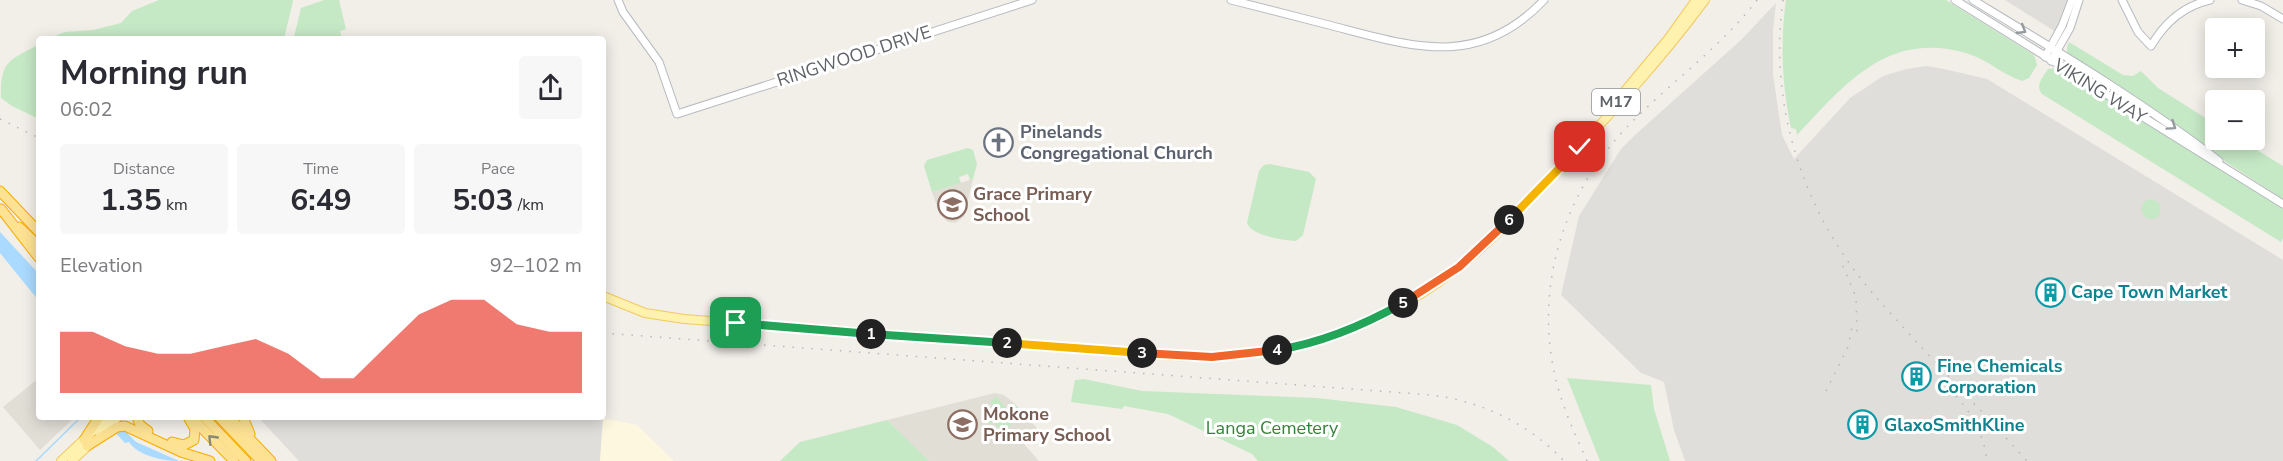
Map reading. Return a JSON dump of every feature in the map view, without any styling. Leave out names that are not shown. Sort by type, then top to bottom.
[{"type":"highway","points":[[0,191],[36,221]]},
{"type":"highway","points":[[8,198],[36,228]]},
{"type":"highway","points":[[0,209],[36,243]]},
{"type":"highway","points":[[0,209],[36,254]]},
{"type":"highway","points":[[86,443],[105,423],[119,420],[190,456],[210,461]]},
{"type":"highway","points":[[139,420],[145,429],[182,445],[191,443],[196,435],[191,420]]},
{"type":"highway","points":[[192,420],[234,461]]},
{"type":"highway","points":[[207,420],[246,461]]},
{"type":"highway","points":[[222,420],[261,461]]},
{"type":"highway","points":[[232,420],[271,461]]},
{"type":"highway","points":[[244,420],[249,434],[258,447]]},
{"type":"highway","points":[[86,443],[105,423]]},
{"type":"main road","name":"M17","points":[[1580,147],[1668,39],[1696,0]]},
{"type":"main road","name":"M17","points":[[606,297],[645,313],[684,320],[1176,356],[1246,355],[1308,344],[1350,330],[1416,296],[1459,267],[1484,245],[1612,113],[1674,41],[1705,0]]},
{"type":"main road","points":[[1674,41],[1712,0]]},
{"type":"main road","points":[[61,461],[86,443]]},
{"type":"main road","points":[[72,461],[86,443]]},
{"type":"street","name":"RINGWOOD DRIVE","points":[[618,0],[623,12],[659,62],[677,114],[1032,0]]},
{"type":"street","points":[[1231,0],[1404,44],[1437,48],[1462,46],[1496,36],[1522,20],[1544,0]]},
{"type":"street","name":"VIKING WAY","points":[[1954,0],[2283,204]]},
{"type":"street","name":"VIKING WAY","points":[[1973,0],[2054,49],[2186,135],[2245,181]]},
{"type":"street","points":[[2054,49],[2072,0]]},
{"type":"street","points":[[2048,59],[2070,28],[2079,0]]},
{"type":"street","points":[[2122,0],[2138,32],[2151,46],[2166,25],[2177,15],[2189,7],[2210,0]]},
{"type":"street","points":[[2242,0],[2261,6],[2283,19]]},
{"type":"shaded area","points":[[2005,0],[2072,0],[2059,34]]},
{"type":"shaded area","points":[[1776,3],[1773,30],[1773,75],[1782,135],[1794,159],[1850,98],[1883,76],[1927,66],[1944,69],[1987,79],[2283,260],[2283,461],[1685,461],[1674,430],[1664,382],[1641,373],[1561,295],[1579,216],[1621,149],[1741,40]]},
{"type":"shaded area","name":"Grace Primary School","points":[[973,179],[964,217],[955,223],[948,222],[940,215],[932,192]]},
{"type":"shaded area","points":[[36,380],[36,420],[72,420],[40,450],[3,407]]},
{"type":"shaded area","name":"Mokone Primary School","points":[[995,393],[1004,395],[1014,403],[1037,428],[1024,444],[1039,461],[929,461],[887,420]]},
{"type":"shaded area","points":[[606,419],[637,425],[674,461],[578,461],[597,420]]},
{"type":"shaded area","points":[[261,420],[603,420],[600,461],[299,461]]},
{"type":"green space","points":[[159,0],[293,0],[285,36],[55,36],[65,32],[93,30],[121,23],[132,11]]},
{"type":"green space","points":[[324,0],[339,0],[346,29],[340,31],[341,36],[294,36],[301,8]]},
{"type":"green space","points":[[1786,0],[1946,0],[2034,55],[2037,65],[2029,78],[2022,81],[1969,54],[1941,48],[1915,49],[1892,55],[1871,66],[1852,80],[1797,135],[1796,129],[1791,128],[1784,80],[1783,32]]},
{"type":"green space","points":[[2069,42],[2123,75],[2133,76],[2141,71],[2158,88],[2205,118],[2205,147],[2141,100],[2067,54]]},
{"type":"green space","points":[[36,46],[36,118],[1,98],[5,68],[14,58]]},
{"type":"green space","points":[[2057,68],[2283,208],[2281,242],[2042,94],[2039,87],[2042,78],[2048,69]]},
{"type":"green space","points":[[968,148],[973,150],[977,164],[973,179],[970,180],[968,174],[959,177],[961,183],[932,192],[924,166],[927,160]]},
{"type":"green space","points":[[2209,150],[2257,150],[2283,166],[2283,199]]},
{"type":"green space","points":[[1270,164],[1309,172],[1316,179],[1303,235],[1296,241],[1261,234],[1247,223],[1259,171],[1264,165]]},
{"type":"green space","points":[[2150,199],[2158,202],[2161,207],[2159,216],[2154,219],[2146,218],[2141,210],[2144,202]]},
{"type":"green space","points":[[1567,378],[1651,385],[1654,409],[1670,461],[1600,461]]},
{"type":"green space","name":"Langa Cemetery","points":[[1084,379],[1142,391],[1317,398],[1396,407],[1457,425],[1493,447],[1509,461],[1258,461],[1252,454],[1168,414],[1124,406],[1122,409],[1071,402],[1075,380]]},
{"type":"green space","points":[[996,396],[1007,409],[1014,403],[1023,414],[1003,432],[993,422],[990,425],[981,416],[993,405],[990,402]]},
{"type":"green space","points":[[887,420],[929,461],[780,461],[800,442]]},
{"type":"water","points":[[0,232],[36,271],[36,297],[0,253]]},
{"type":"water","points":[[104,420],[114,420],[136,442],[179,461],[159,459],[138,451],[129,442],[125,443]]},
{"type":"waterway","points":[[36,461],[78,420]]},
{"type":"railway","points":[[1587,461],[1560,394],[1549,337],[1549,304],[1553,271],[1561,238],[1588,177],[1608,149],[1630,124],[1712,49],[1757,0]]},
{"type":"railway","points":[[1783,0],[1780,68],[1784,102],[1800,169],[1813,201],[1847,260],[1870,290],[2027,461]]},
{"type":"railway","points":[[0,119],[36,137]]},
{"type":"railway","points":[[1843,266],[1856,297],[1857,334]]},
{"type":"railway","points":[[1826,391],[1848,347],[1853,322]]},
{"type":"railway","points":[[606,333],[1432,395],[1469,403],[1504,416],[1535,436],[1564,461]]},
{"type":"railway","points":[[1956,396],[1977,426],[1987,461]]},
{"type":"place","name":"Pinelands Congregational Church","points":[[999,142]]},
{"type":"place","name":"Grace Primary School","points":[[952,204]]},
{"type":"place","name":"Cape Town Market","points":[[2050,292]]},
{"type":"place","name":"Fine Chemicals Corporation","points":[[1916,376]]},
{"type":"place","name":"Mokone Primary School","points":[[962,424]]},
{"type":"place","name":"GlaxoSmithKline","points":[[1863,425]]},
{"type":"route","points":[[736,323],[1176,356],[1212,357],[1283,350],[1350,330],[1392,310],[1431,287],[1484,245],[1580,147]]}]
